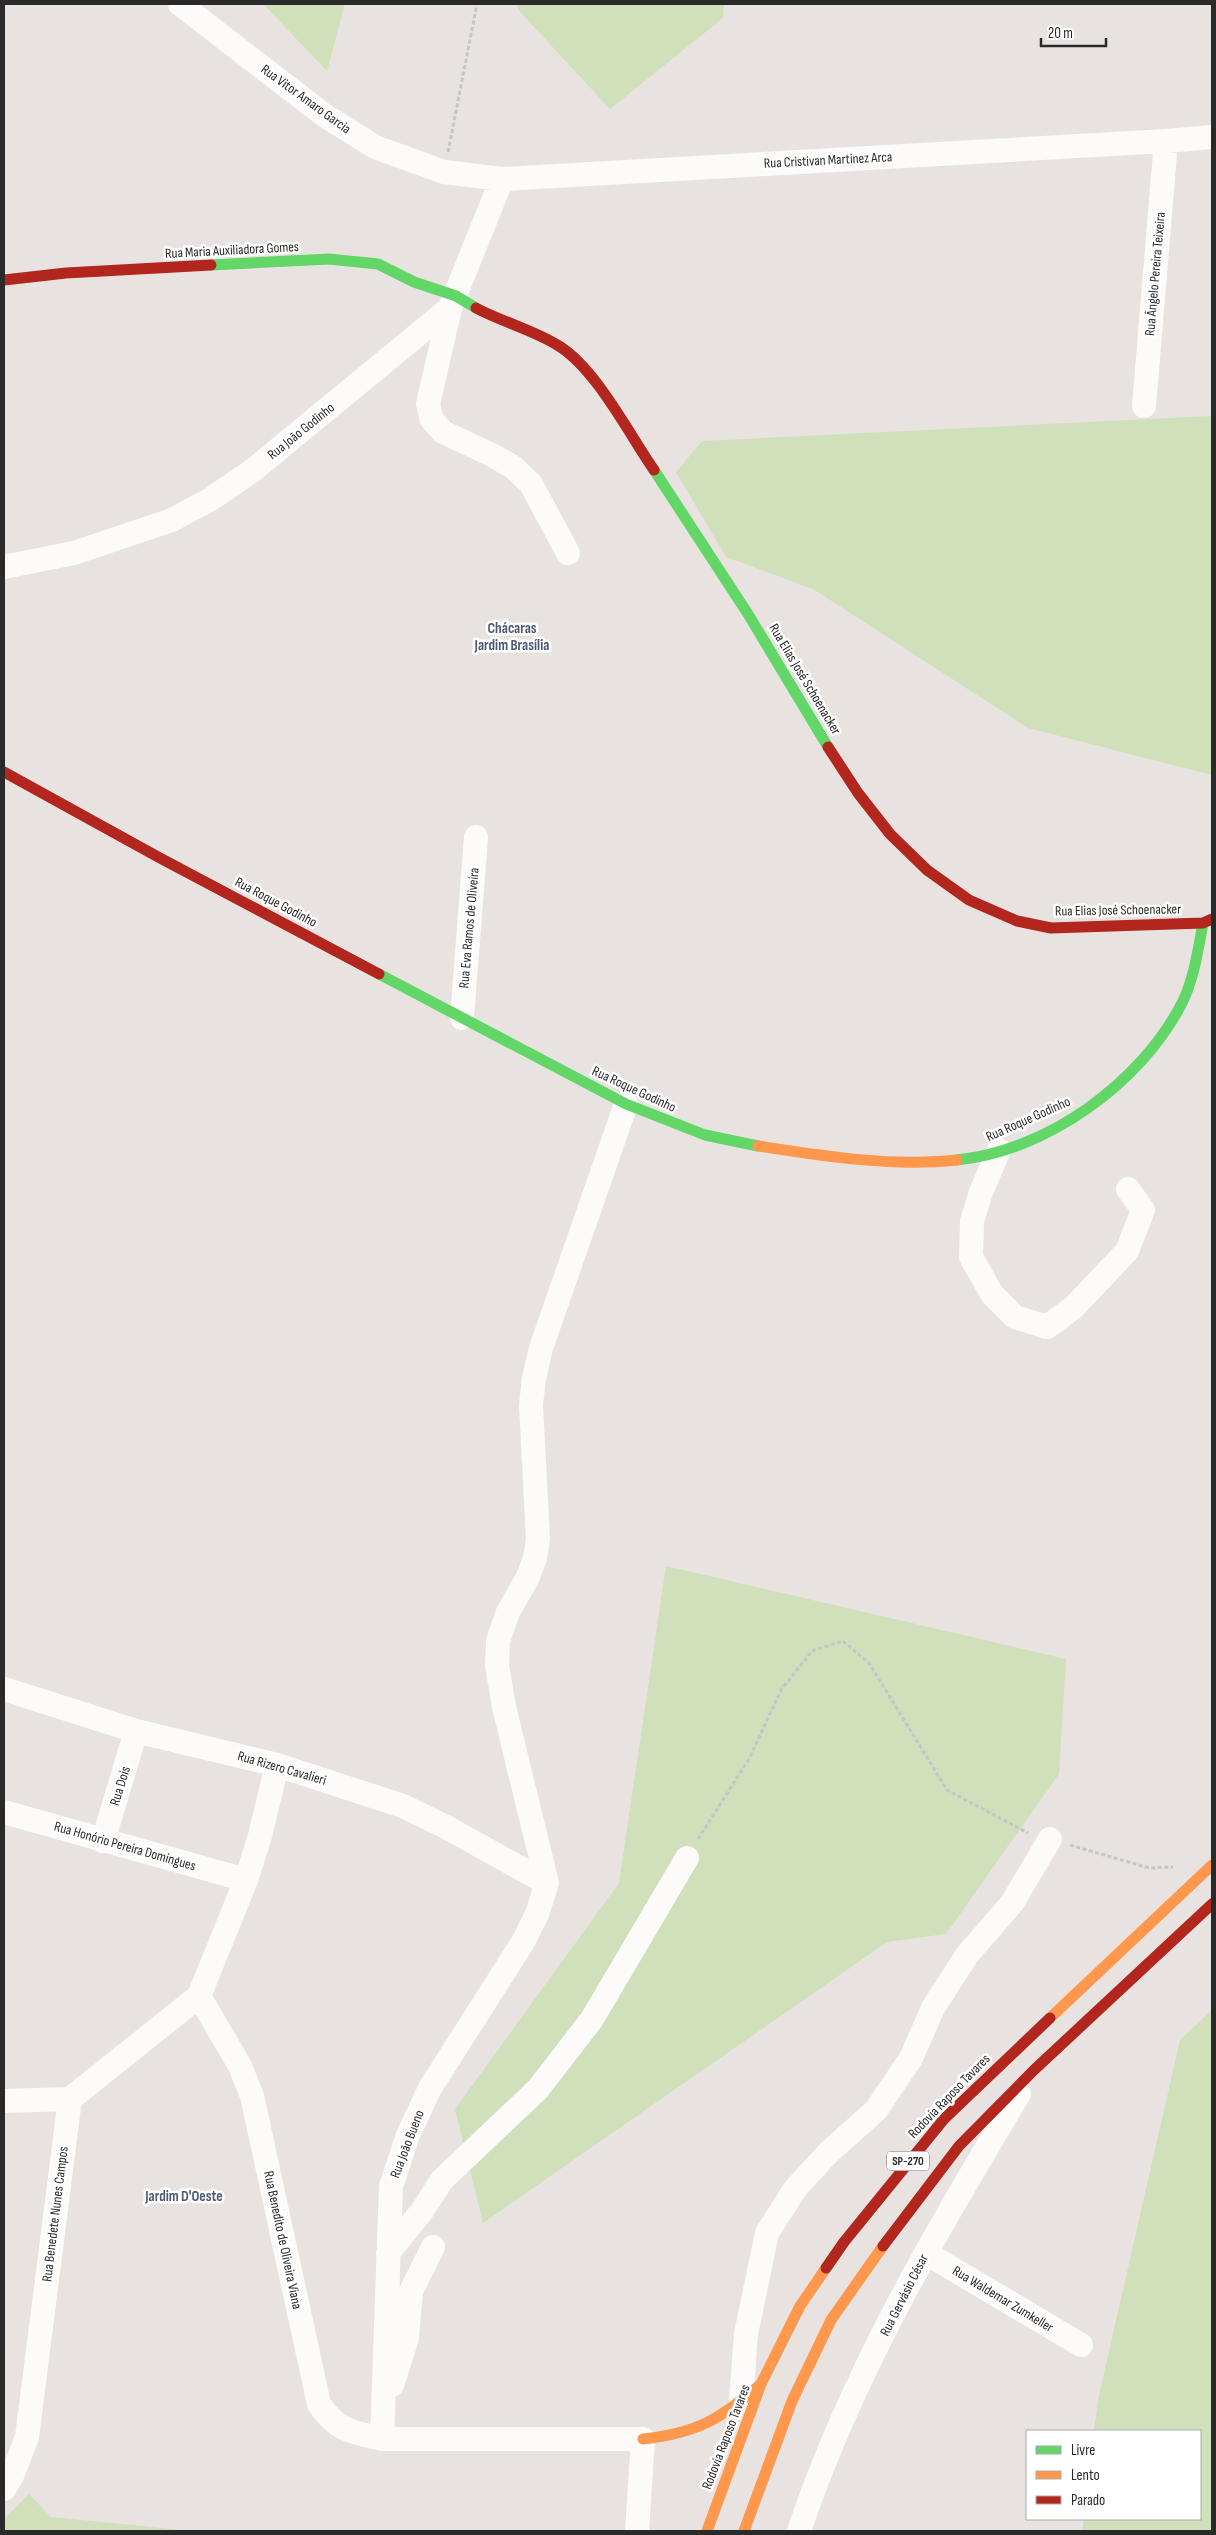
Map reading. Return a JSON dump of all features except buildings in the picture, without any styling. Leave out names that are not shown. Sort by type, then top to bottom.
[{"type":"main road","name":"Rua Maria Auxiliadora Gomes","points":[[4,280],[66,274],[329,259],[378,264],[453,302]]},
{"type":"main road","name":"Rua Elias José Schoenacker","points":[[453,302],[477,309],[559,346],[577,360],[594,380],[748,614],[861,797],[906,853],[941,882],[982,907],[1018,922],[1060,928],[1208,921]]},
{"type":"main road","name":"Rua Roque Godinho","points":[[4,772],[626,1104],[689,1130],[731,1142],[770,1149],[877,1161],[938,1161],[980,1156],[1050,1129],[1095,1104],[1128,1078],[1150,1054],[1171,1025],[1183,1002],[1192,978],[1208,921]]},
{"type":"main road","name":"Rodovia Raposo Tavares","points":[[707,2531],[762,2384],[800,2306],[844,2242],[944,2119],[1212,1865]]},
{"type":"main road","name":"SP-270","points":[[744,2531],[770,2456],[792,2401],[831,2320],[900,2223],[959,2146],[1034,2070],[1212,1904]]},
{"type":"main road","points":[[643,2439],[677,2436],[703,2427],[762,2384]]},
{"type":"street","name":"Rua Vitor Amaro Garcia","points":[[180,4],[324,115],[375,147],[444,172]]},
{"type":"street","name":"Rua Cristivan Martinez Arca","points":[[444,172],[502,179],[1166,142],[1212,137]]},
{"type":"street","name":"Rua Ângelo Pereira Teixeira","points":[[1144,406],[1166,142]]},
{"type":"street","name":"Rua João Godinho","points":[[4,567],[74,553],[130,536],[172,520],[211,499],[302,431],[453,302],[502,179]]},
{"type":"street","points":[[453,302],[428,404],[432,420],[444,432],[512,467],[531,484],[568,553]]},
{"type":"street","name":"Rua Eva Ramos de Oliveira","points":[[462,1018],[476,838]]},
{"type":"street","points":[[547,1883],[504,1706],[497,1666],[498,1641],[508,1612],[527,1579],[536,1558],[538,1539],[531,1405],[541,1348],[626,1104]]},
{"type":"street","points":[[999,1150],[981,1192],[972,1221],[971,1257],[992,1294],[1016,1316],[1047,1327],[1074,1307],[1127,1251],[1143,1210],[1128,1189]]},
{"type":"street","name":"Rua Rizero Cavalieri","points":[[4,1688],[136,1731],[277,1765],[403,1806],[446,1827],[547,1883]]},
{"type":"street","name":"Rua Dois","points":[[103,1840],[136,1731]]},
{"type":"street","points":[[4,2101],[70,2099],[199,1996],[246,1880],[260,1836],[277,1765]]},
{"type":"street","name":"Rua Honório Pereira Domingues","points":[[4,1812],[246,1880]]},
{"type":"street","points":[[740,2401],[746,2334],[767,2233],[794,2189],[828,2153],[876,2110],[911,2058],[933,2008],[962,1962],[1012,1902],[1050,1839]]},
{"type":"street","points":[[388,2253],[422,2211],[442,2180],[538,2089],[592,2019],[687,1858]]},
{"type":"street","name":"Rua João Bueno","points":[[382,2439],[391,2186],[408,2136],[430,2088],[523,1942],[538,1914],[547,1883]]},
{"type":"street","name":"Rua Benedito de Oliveira Viana","points":[[199,1996],[240,2066],[252,2096],[319,2404],[330,2420],[346,2431],[382,2439],[643,2439]]},
{"type":"street","name":"Rua Gervásio César","points":[[799,2531],[819,2474],[892,2317],[926,2253],[1034,2070]]},
{"type":"street","name":"Rua Benedete Nunes Campos","points":[[4,2489],[12,2476],[27,2437],[70,2099]]},
{"type":"street","points":[[383,2414],[407,2338],[411,2291],[433,2247]]},
{"type":"street","name":"Rua Waldemar Zumkeller","points":[[926,2253],[1081,2345]]},
{"type":"street","points":[[638,2531],[643,2439]]},
{"type":"path","points":[[444,172],[477,4]]},
{"type":"path","points":[[687,1858],[749,1759],[781,1690],[812,1651],[843,1641],[868,1663],[947,1790],[1024,1832],[1149,1868],[1181,1866]]},
{"type":"green space","points":[[263,4],[345,4],[327,71]]},
{"type":"green space","points":[[515,4],[724,4],[723,18],[610,109],[521,13]]},
{"type":"green space","points":[[1212,416],[1212,775],[1028,728],[813,589],[726,557],[676,472],[702,441]]},
{"type":"green space","points":[[666,1566],[1066,1659],[1059,1774],[946,1934],[887,1942],[483,2223],[455,2109],[619,1883]]},
{"type":"green space","points":[[1212,2010],[1212,2531],[1082,2531],[1084,2520],[1201,2520],[1201,2430],[1094,2430],[1099,2395],[1180,2040]]},
{"type":"green space","points":[[29,2494],[51,2517],[191,2531],[4,2531],[4,2519]]},
{"type":"traffic: fast","points":[[211,265],[329,259],[378,264],[414,282],[456,296],[476,308]]},
{"type":"traffic: fast","points":[[654,470],[748,614],[828,747]]},
{"type":"traffic: fast","points":[[957,1160],[991,1154],[1024,1143],[1057,1127],[1088,1108],[1117,1085],[1142,1060],[1164,1032],[1182,1003],[1193,974],[1203,923]]},
{"type":"traffic: fast","points":[[379,974],[626,1104],[705,1135],[758,1146]]},
{"type":"traffic: slow","points":[[758,1146],[832,1157],[882,1161],[932,1162],[957,1160]]},
{"type":"traffic: slow","points":[[1050,2018],[1212,1865]]},
{"type":"traffic: slow","points":[[744,2531],[792,2401],[831,2320],[883,2246]]},
{"type":"traffic: slow","points":[[707,2531],[761,2384],[800,2306],[826,2268]]},
{"type":"traffic: slow","points":[[643,2439],[693,2429],[719,2416],[760,2385]]},
{"type":"traffic: jam","points":[[4,280],[66,273],[211,265]]},
{"type":"traffic: jam","points":[[476,308],[549,340],[573,356],[599,386],[654,470]]},
{"type":"traffic: jam","points":[[828,747],[858,793],[890,834],[927,870],[969,900],[1017,921],[1051,928],[1203,923],[1212,919]]},
{"type":"traffic: jam","points":[[4,772],[160,858],[379,974]]},
{"type":"traffic: jam","points":[[883,2246],[959,2146],[1034,2070],[1212,1904]]},
{"type":"traffic: jam","points":[[826,2268],[844,2242],[944,2119],[1050,2018]]},
{"type":"district","name":"Chácaras Jardim Brasília","points":[[512,636]]},
{"type":"district","name":"Jardim D'Oeste","points":[[184,2196]]}]
